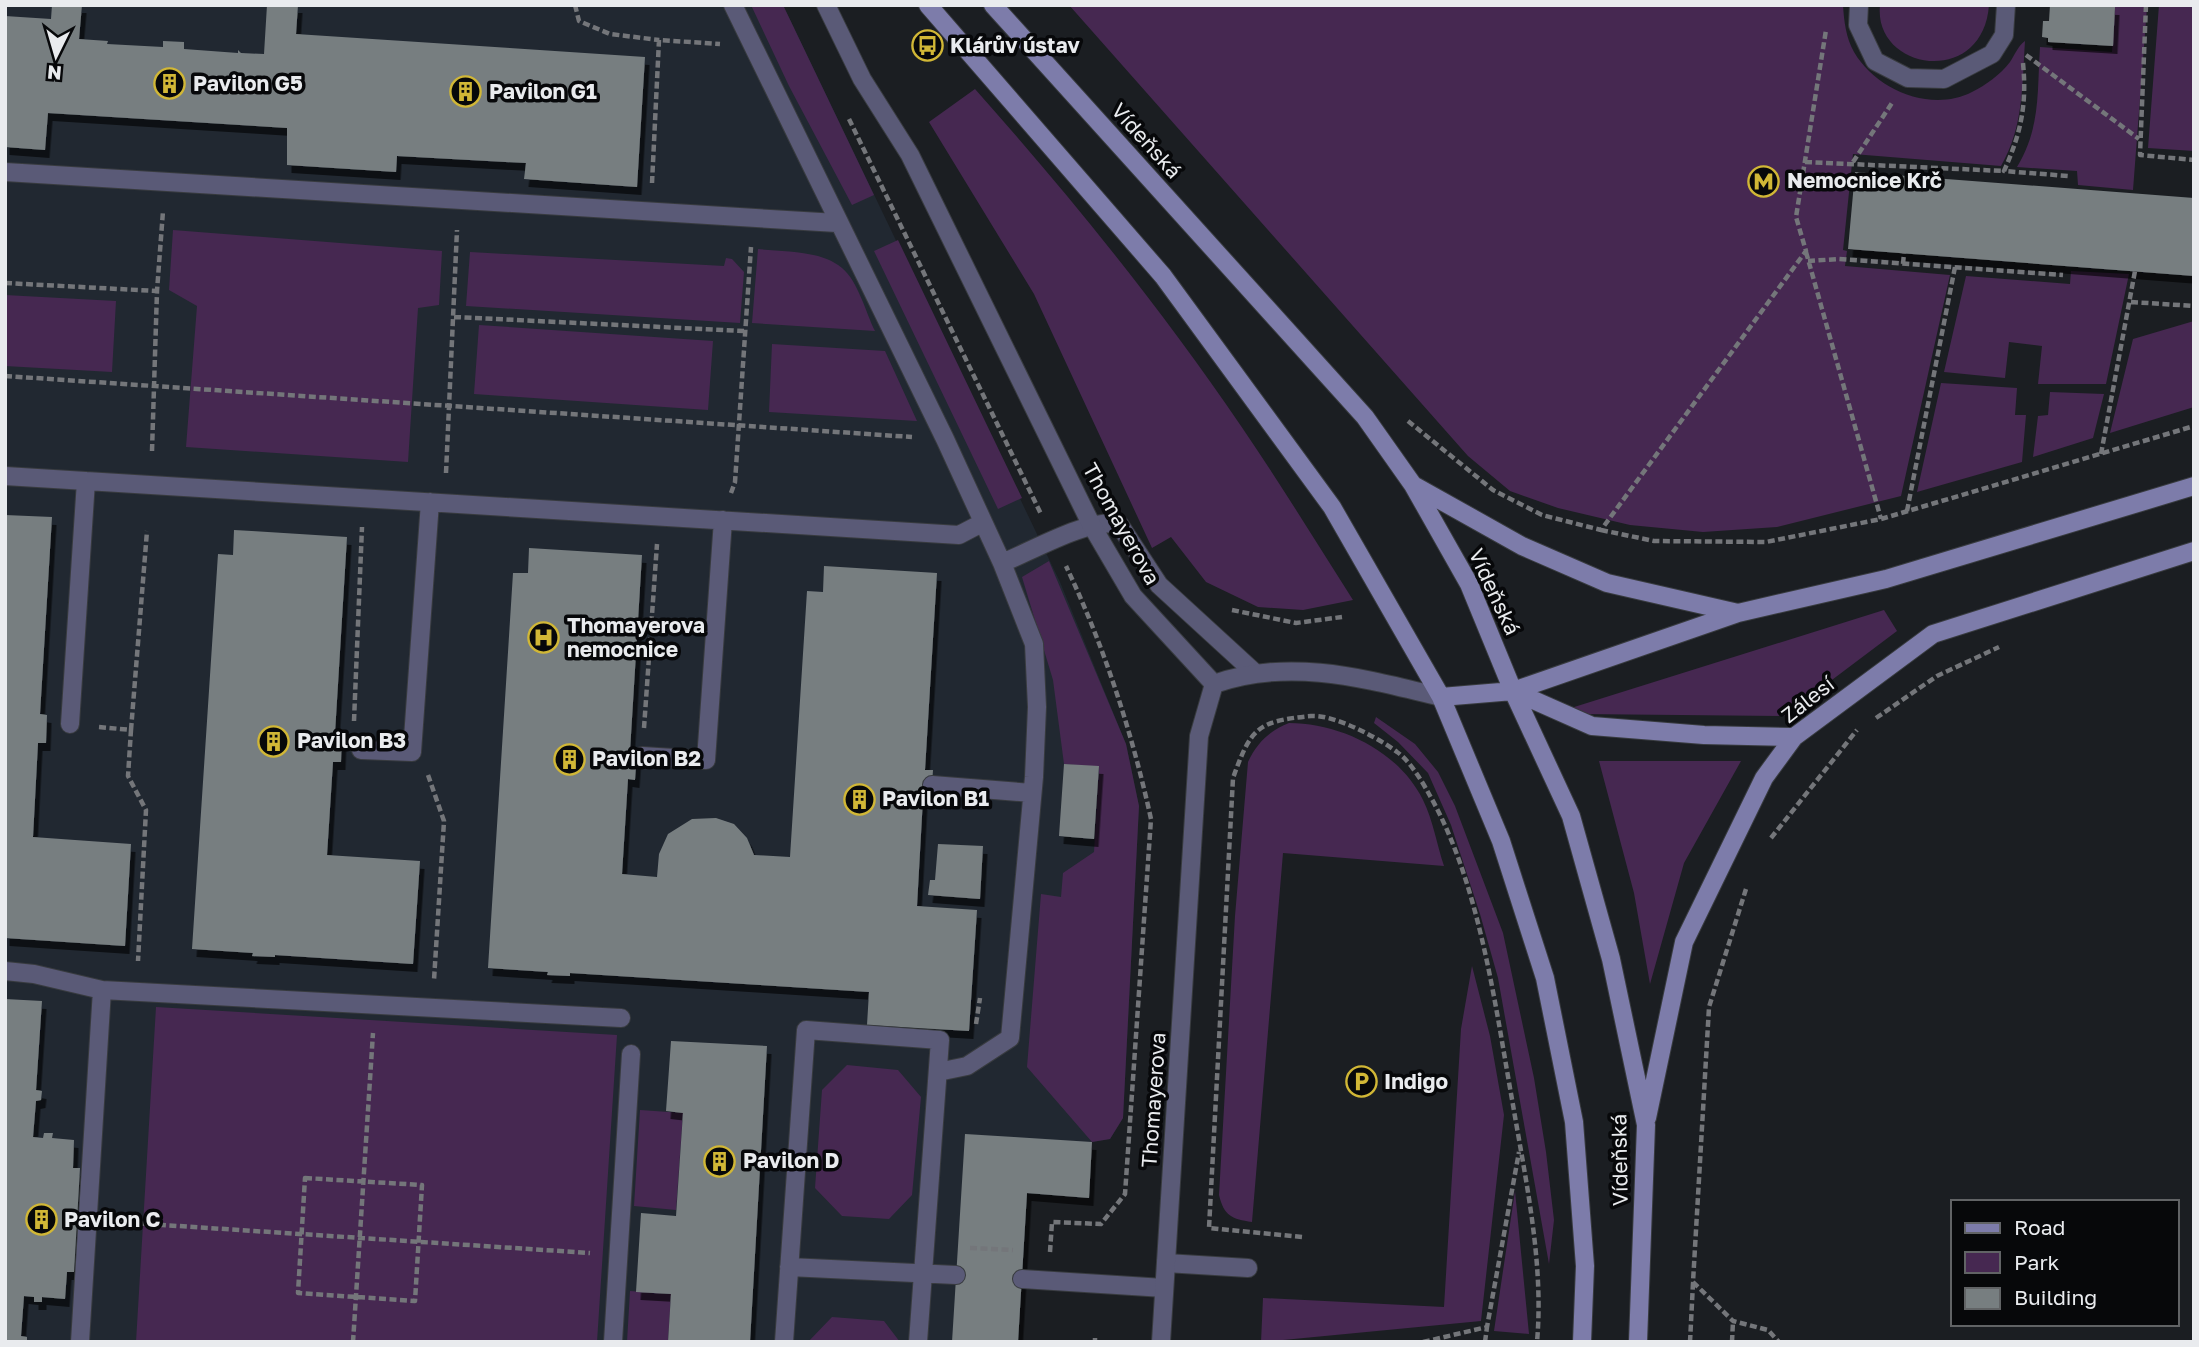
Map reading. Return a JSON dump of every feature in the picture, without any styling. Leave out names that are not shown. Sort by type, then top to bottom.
[{"type":"main road","name":"Vídeňská","points":[[928,5],[1163,276],[1332,507],[1441,697],[1501,841],[1545,978],[1574,1122],[1585,1266],[1582,1342]]},
{"type":"main road","name":"Vídeňská","points":[[993,5],[1365,417],[1413,485],[1469,584],[1513,691],[1571,817],[1611,959],[1646,1125],[1638,1342]]},
{"type":"main road","points":[[1413,485],[1522,546],[1607,583],[1738,613]]},
{"type":"main road","points":[[1441,697],[1513,691],[1738,613],[1886,579],[2194,486]]},
{"type":"main road","name":"Zálesí","points":[[1646,1125],[1684,943],[1764,778],[1794,737],[1933,634],[2194,551]]},
{"type":"main road","points":[[1513,691],[1592,726],[1704,735],[1794,737]]},
{"type":"street","points":[[733,5],[837,223],[945,439],[1002,563],[1034,645],[1037,706],[1032,793],[1010,1038],[967,1066],[938,1072]]},
{"type":"street","name":"Thomayerova","points":[[826,5],[862,79],[910,155],[1092,526],[1133,596],[1214,684],[1199,736],[1161,1342]]},
{"type":"street","points":[[1859,5],[1858,25],[1875,61],[1908,79],[1944,79],[1992,54],[2004,35],[2006,5]]},
{"type":"street","points":[[5,172],[837,223]]},
{"type":"street","points":[[5,476],[959,535],[982,523]]},
{"type":"street","points":[[70,724],[86,481]]},
{"type":"street","points":[[361,750],[412,752],[430,502]]},
{"type":"street","points":[[642,757],[706,760],[723,520]]},
{"type":"street","points":[[1002,563],[1092,526],[1107,522],[1119,524],[1159,585],[1255,673]]},
{"type":"street","points":[[1214,684],[1255,673],[1347,674],[1441,697]]},
{"type":"street","points":[[932,785],[1032,793]]},
{"type":"street","points":[[5,971],[34,974],[102,990],[621,1018]]},
{"type":"street","points":[[80,1342],[102,990]]},
{"type":"street","points":[[784,1342],[806,1030],[940,1040],[918,1342]]},
{"type":"street","points":[[613,1342],[631,1054]]},
{"type":"street","points":[[1166,1263],[1248,1268]]},
{"type":"street","points":[[789,1268],[956,1275]]},
{"type":"street","points":[[1022,1279],[1164,1288]]},
{"type":"path","points":[[575,5],[579,21],[610,34],[659,40],[752,45]]},
{"type":"path","points":[[2146,5],[2140,155],[2194,160]]},
{"type":"path","points":[[1828,18],[1796,217],[1881,519]]},
{"type":"path","points":[[651,212],[659,40]]},
{"type":"path","points":[[2004,171],[2017,142],[2026,97],[2022,52],[2140,140]]},
{"type":"path","points":[[1805,162],[1846,166],[1853,162],[1908,79]]},
{"type":"path","points":[[844,110],[1092,620],[1139,766],[1150,819],[1125,1194],[1101,1224],[1052,1222],[1050,1252],[1037,1251]]},
{"type":"path","points":[[1853,162],[2068,176]]},
{"type":"path","points":[[152,451],[157,291],[166,182]]},
{"type":"path","points":[[446,474],[459,200]]},
{"type":"path","points":[[723,520],[735,482],[754,219]]},
{"type":"path","points":[[1601,530],[1806,251]]},
{"type":"path","points":[[1903,264],[1904,253]]},
{"type":"path","points":[[1808,261],[1839,259],[2063,275]]},
{"type":"path","points":[[2020,272],[2021,263]]},
{"type":"path","points":[[1907,511],[1955,267]]},
{"type":"path","points":[[2101,454],[2132,302],[2135,271]]},
{"type":"path","points":[[5,283],[157,291]]},
{"type":"path","points":[[2132,302],[2194,306]]},
{"type":"path","points":[[453,317],[744,331]]},
{"type":"path","points":[[5,376],[738,423],[945,439]]},
{"type":"path","points":[[1405,419],[1493,490],[1542,515],[1654,541],[1766,541],[1881,519],[2194,426]]},
{"type":"path","points":[[361,750],[353,732],[363,498]]},
{"type":"path","points":[[642,757],[659,516]]},
{"type":"path","points":[[138,961],[146,810],[128,776],[147,531]]},
{"type":"path","points":[[1221,602],[1230,609],[1296,623],[1342,617]]},
{"type":"path","points":[[1765,846],[1858,730],[1937,676],[2004,645]]},
{"type":"path","points":[[1302,1237],[1209,1228],[1233,778],[1247,741],[1274,719],[1323,714],[1399,753],[1429,792],[1452,842],[1489,968],[1520,1147],[1541,1299],[1537,1342]]},
{"type":"path","points":[[70,724],[131,730]]},
{"type":"path","points":[[1690,1342],[1709,1007],[1749,881]]},
{"type":"path","points":[[353,1342],[374,1020],[382,1006]]},
{"type":"path","points":[[1485,1342],[1520,1147]]},
{"type":"path","points":[[305,1178],[422,1185],[415,1301],[298,1293],[301,1234],[305,1178]]},
{"type":"path","points":[[86,1220],[619,1255]]},
{"type":"path","points":[[963,1247],[1024,1250]]},
{"type":"path","points":[[1693,1282],[1733,1321],[1768,1330],[1779,1342]]},
{"type":"path","points":[[1732,1342],[1733,1321]]},
{"type":"path","points":[[1423,1342],[1487,1327]]},
{"type":"shaded area","name":"Thomayerova nemocnice","points":[[5,5],[783,5],[1060,582],[1126,744],[1139,806],[1123,1118],[1110,1139],[1092,1142],[1071,1196],[1027,1194],[1018,1342],[5,1342]]},
{"type":"green space","points":[[751,5],[783,5],[874,195],[852,205],[789,86]]},
{"type":"green space","points":[[1069,5],[1843,5],[1849,41],[1854,52],[1876,77],[1906,94],[1939,100],[1956,98],[1988,83],[2006,67],[2025,41],[2018,120],[2009,151],[2001,166],[1853,154],[1843,250],[1847,251],[1845,266],[1950,275],[1901,496],[1777,527],[1703,532],[1630,525],[1558,508],[1510,491],[1468,456]]},
{"type":"green space","points":[[1880,5],[1989,5],[1982,32],[1968,49],[1950,59],[1930,61],[1910,56],[1893,45],[1882,27]]},
{"type":"green space","points":[[2115,5],[2147,7],[2133,190],[2078,185],[2077,171],[2017,167],[2034,123],[2040,47],[2112,52]]},
{"type":"green space","points":[[2159,5],[2194,5],[2194,151],[2148,148]]},
{"type":"green space","points":[[975,89],[1080,212],[1179,339],[1255,447],[1353,600],[1303,610],[1258,607],[1206,582],[1171,537],[1152,548],[1034,294],[929,122]]},
{"type":"green space","points":[[173,230],[442,251],[439,305],[418,308],[408,462],[186,447],[197,306],[169,290]]},
{"type":"green space","points":[[898,240],[1022,498],[998,509],[874,251]]},
{"type":"green space","points":[[758,249],[813,255],[842,268],[857,289],[875,331],[752,323]]},
{"type":"green space","points":[[470,252],[724,266],[726,258],[732,259],[744,272],[740,323],[466,306]]},
{"type":"green space","points":[[2071,271],[2129,274],[2106,384],[2038,384],[2042,346],[2009,342],[2005,378],[1944,372],[1966,276],[2070,284]]},
{"type":"green space","points":[[5,295],[116,301],[112,372],[5,366]]},
{"type":"green space","points":[[2194,321],[2194,407],[2110,433],[2133,339]]},
{"type":"green space","points":[[479,325],[713,341],[708,410],[474,394]]},
{"type":"green space","points":[[772,344],[885,351],[917,421],[769,412]]},
{"type":"green space","points":[[1941,383],[2017,388],[2015,415],[2026,415],[2022,462],[1917,492]]},
{"type":"green space","points":[[2050,392],[2104,394],[2093,438],[2033,457],[2038,416],[2048,415]]},
{"type":"green space","points":[[1049,561],[1126,744],[1139,806],[1123,1118],[1110,1139],[1092,1142],[1027,1067],[1041,894],[1061,897],[1063,873],[1094,852],[1099,767],[1064,764],[1053,680],[1022,577]]},
{"type":"green space","points":[[1884,610],[1897,631],[1784,716],[1578,714],[1571,708]]},
{"type":"green space","points":[[1376,717],[1415,744],[1438,772],[1455,806],[1503,933],[1534,1078],[1546,1152],[1554,1220],[1549,1264],[1498,978],[1480,914],[1451,825],[1428,773],[1398,742],[1374,723]]},
{"type":"green space","points":[[1289,723],[1308,724],[1347,734],[1384,754],[1399,767],[1423,800],[1444,866],[1283,853],[1252,1222],[1226,1212],[1219,1195],[1235,916],[1248,762],[1264,738]]},
{"type":"green space","points":[[1599,761],[1741,761],[1684,863],[1650,984],[1634,893]]},
{"type":"green space","points":[[1472,966],[1490,1036],[1504,1115],[1481,1321],[1261,1342],[1263,1298],[1444,1307],[1461,1029]]},
{"type":"green space","points":[[156,1007],[617,1035],[597,1342],[136,1342]]},
{"type":"green space","points":[[847,1065],[898,1070],[921,1097],[912,1195],[889,1219],[842,1216],[815,1188],[822,1090]]},
{"type":"green space","points":[[640,1110],[683,1113],[676,1210],[634,1206]]},
{"type":"green space","points":[[1515,1191],[1529,1334],[1494,1331]]},
{"type":"green space","points":[[630,1291],[671,1294],[668,1342],[627,1342]]},
{"type":"green space","points":[[832,1317],[884,1321],[900,1342],[808,1342]]},
{"type":"building","name":"Pavilon G1","points":[[52,5],[82,5],[79,39],[108,41],[107,44],[163,47],[163,41],[184,42],[184,49],[238,53],[238,50],[241,53],[264,54],[267,5],[298,5],[296,34],[645,57],[637,187],[524,179],[526,163],[397,156],[396,172],[287,165],[287,128],[48,113],[45,150],[5,147],[5,16],[51,19]]},
{"type":"building","points":[[2050,5],[2115,7],[2113,46],[2048,42],[2048,38],[2042,37],[2043,21],[2049,21]]},
{"type":"building","points":[[1855,172],[2194,198],[2194,276],[1848,249]]},
{"type":"building","points":[[5,515],[52,517],[40,714],[47,715],[46,743],[38,743],[33,837],[131,844],[125,946],[5,938]]},
{"type":"building","name":"Pavilon B3","points":[[234,530],[347,537],[335,733],[342,734],[341,762],[333,762],[327,855],[420,861],[413,964],[275,955],[252,956],[253,953],[192,949],[218,554],[233,555]]},
{"type":"building","name":"Pavilon B1","points":[[529,548],[642,555],[630,751],[637,752],[635,780],[628,779],[622,874],[657,877],[659,854],[668,834],[692,819],[716,818],[734,824],[747,838],[754,855],[790,857],[807,591],[823,592],[824,566],[937,573],[925,770],[933,770],[931,799],[923,798],[917,906],[977,910],[969,1031],[867,1025],[869,992],[570,973],[570,976],[547,975],[548,972],[488,968],[513,573],[528,573]]},
{"type":"building","points":[[1064,764],[1099,766],[1094,839],[1059,836]]},
{"type":"building","points":[[938,844],[983,846],[980,899],[928,895],[930,880],[935,880]]},
{"type":"building","name":"Pavilon C","points":[[5,999],[42,1001],[36,1090],[42,1091],[41,1100],[36,1101],[33,1137],[43,1138],[44,1133],[53,1133],[52,1138],[74,1140],[73,1168],[80,1168],[74,1272],[67,1272],[65,1299],[42,1297],[42,1302],[34,1302],[34,1297],[24,1296],[21,1336],[27,1337],[27,1342],[5,1342]]},
{"type":"building","name":"Pavilon D","points":[[671,1041],[767,1046],[750,1342],[668,1342],[671,1294],[636,1292],[641,1213],[676,1216],[683,1113],[666,1111]]},
{"type":"building","points":[[965,1134],[1092,1142],[1089,1198],[1027,1193],[1018,1342],[952,1342]]},
{"type":"place","name":"Klárův ústav","points":[[927,46]]},
{"type":"place","name":"Pavilon G5","points":[[170,84]]},
{"type":"place","name":"Pavilon G1","points":[[466,92]]},
{"type":"place","name":"Nemocnice Krč","points":[[1764,181]]},
{"type":"place","name":"Thomayerova nemocnice","points":[[544,638]]},
{"type":"place","name":"Pavilon B3","points":[[274,741]]},
{"type":"place","name":"Pavilon B2","points":[[569,759]]},
{"type":"place","name":"Pavilon B1","points":[[859,799]]},
{"type":"place","name":"Indigo","points":[[1361,1082]]},
{"type":"place","name":"Pavilon D","points":[[720,1161]]},
{"type":"place","name":"Pavilon C","points":[[41,1220]]}]
